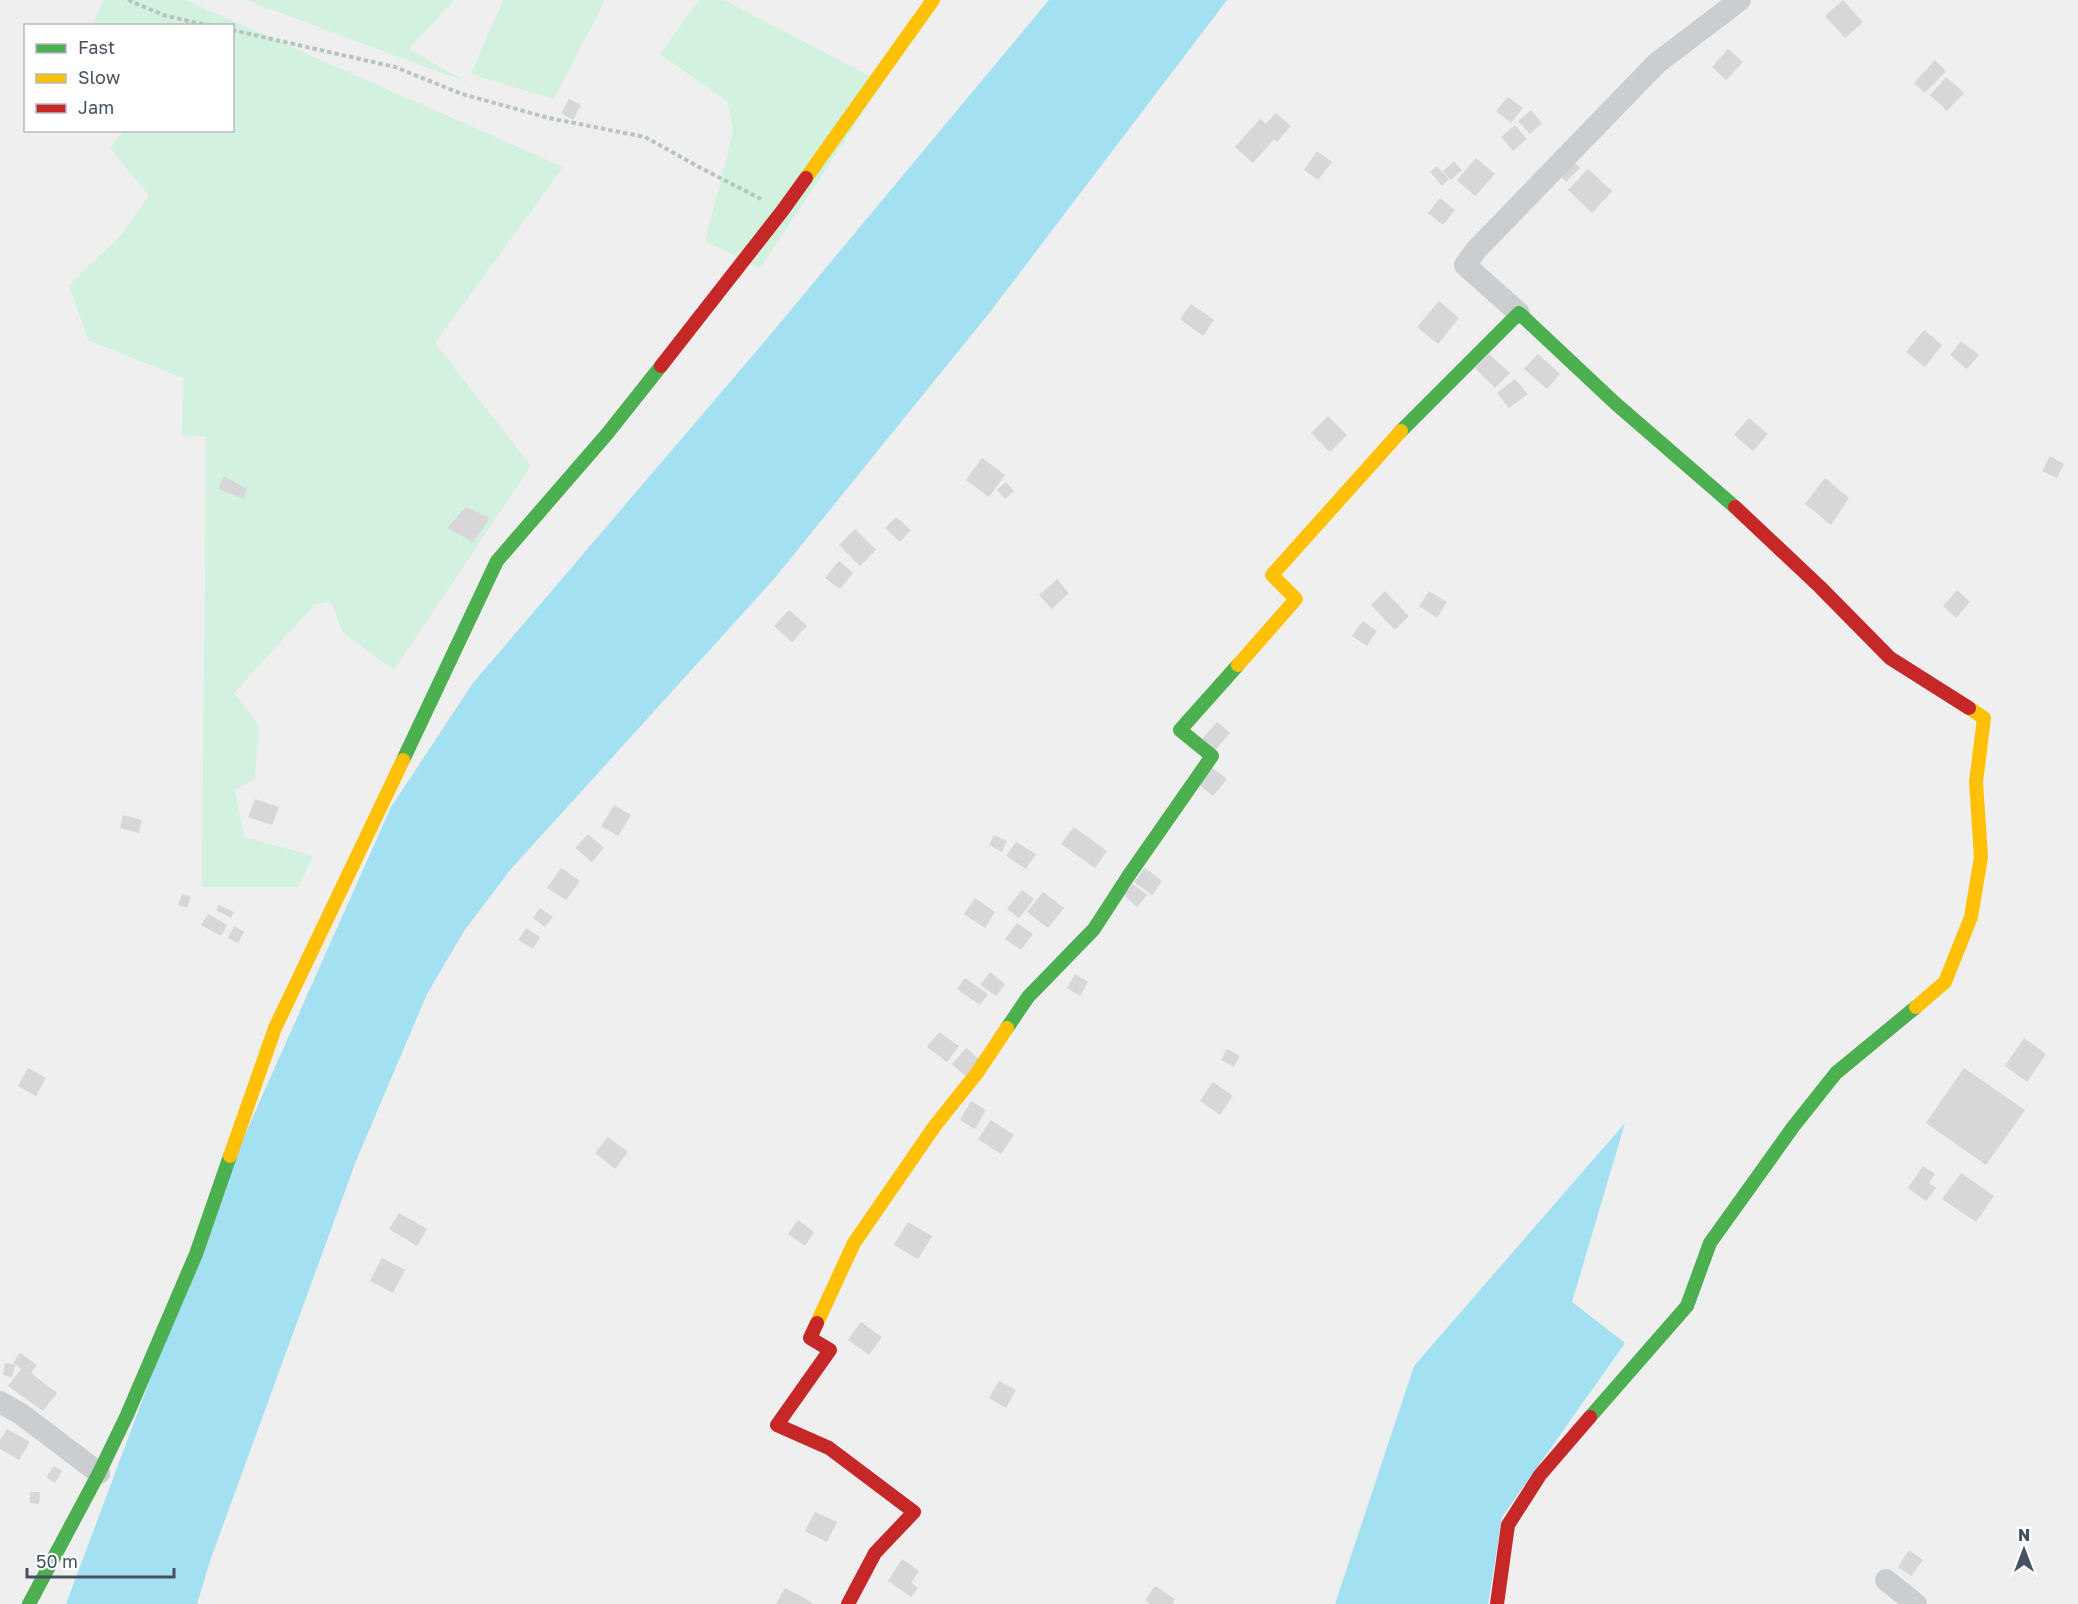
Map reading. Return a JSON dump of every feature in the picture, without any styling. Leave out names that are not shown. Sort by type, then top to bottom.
[{"type":"street","points":[[29,1604],[99,1473],[127,1415],[196,1254],[275,1028],[497,561],[607,434],[783,210],[933,0]]},
{"type":"street","points":[[1497,1604],[1509,1525],[1540,1475],[1687,1306],[1710,1243],[1793,1127],[1836,1072],[1902,1020],[1945,982],[1971,917],[1980,857],[1976,782],[1984,718],[1890,658],[1804,572],[1723,496],[1615,403],[1465,265],[1476,250],[1552,170],[1657,63],[1740,0]]},
{"type":"street","points":[[848,1604],[874,1553],[914,1512],[829,1449],[777,1425],[830,1350],[810,1338],[854,1244],[934,1127],[977,1072],[1028,997],[1094,929],[1212,756],[1180,730],[1296,599],[1272,575],[1415,415],[1519,313]]},
{"type":"street","points":[[0,1402],[21,1414],[99,1473]]},
{"type":"street","points":[[1886,1580],[1916,1604]]},
{"type":"path","points":[[128,0],[166,16],[203,24]]},
{"type":"path","points":[[234,30],[395,67],[462,94],[549,118],[645,137],[783,210]]},
{"type":"green space","points":[[104,0],[185,0],[563,167],[435,343],[531,466],[394,670],[343,633],[331,602],[314,605],[234,693],[259,726],[255,779],[235,790],[244,837],[313,856],[298,887],[202,887],[206,437],[182,435],[183,378],[88,340],[69,285],[121,235],[149,196],[110,148],[123,132],[234,132],[234,24],[92,24]]},
{"type":"green space","points":[[246,0],[454,0],[409,49],[469,83]]},
{"type":"green space","points":[[503,0],[605,0],[554,99],[471,74]]},
{"type":"green space","points":[[699,0],[724,0],[883,83],[760,268],[705,241],[733,132],[728,102],[660,54]]},
{"type":"water","points":[[1049,0],[1227,0],[990,312],[774,579],[511,869],[464,931],[427,994],[356,1161],[211,1558],[197,1604],[66,1604],[226,1177],[391,807],[473,683],[765,341]]},
{"type":"water","points":[[1625,1123],[1572,1302],[1625,1343],[1502,1517],[1488,1604],[1335,1604],[1414,1366]]},
{"type":"building","points":[[1843,0],[1863,22],[1845,38],[1825,16]]},
{"type":"building","points":[[1728,49],[1743,62],[1726,80],[1712,67]]},
{"type":"building","points":[[1935,60],[1946,71],[1925,93],[1914,83]]},
{"type":"building","points":[[1946,77],[1964,93],[1947,111],[1930,95]]},
{"type":"building","points":[[1508,97],[1523,108],[1511,123],[1496,111]]},
{"type":"building","points":[[569,99],[581,105],[573,120],[561,113]]},
{"type":"building","points":[[1531,110],[1542,123],[1530,134],[1518,121]]},
{"type":"building","points":[[1276,113],[1291,126],[1277,142],[1274,139],[1253,163],[1235,147],[1260,119],[1266,124]]},
{"type":"building","points":[[1515,125],[1527,139],[1513,151],[1501,137]]},
{"type":"building","points":[[1317,151],[1332,162],[1318,180],[1304,170]]},
{"type":"building","points":[[1476,158],[1495,174],[1475,196],[1457,180]]},
{"type":"building","points":[[1570,158],[1580,168],[1566,182],[1556,173]]},
{"type":"building","points":[[1454,161],[1462,170],[1451,180],[1443,171]]},
{"type":"building","points":[[1437,166],[1449,179],[1442,186],[1430,172]]},
{"type":"building","points":[[1588,169],[1612,191],[1592,213],[1568,190]]},
{"type":"building","points":[[1440,198],[1455,210],[1443,225],[1428,213]]},
{"type":"building","points":[[1439,301],[1459,318],[1438,344],[1417,327]]},
{"type":"building","points":[[1191,304],[1214,320],[1203,336],[1180,319]]},
{"type":"building","points":[[1924,330],[1942,345],[1925,367],[1906,352]]},
{"type":"building","points":[[1961,341],[1979,355],[1967,369],[1950,355]]},
{"type":"building","points":[[1489,354],[1510,373],[1495,388],[1475,368]]},
{"type":"building","points":[[1538,354],[1560,374],[1547,389],[1524,369]]},
{"type":"building","points":[[1515,379],[1528,394],[1509,408],[1497,393]]},
{"type":"building","points":[[1328,416],[1347,435],[1330,452],[1311,433]]},
{"type":"building","points":[[1749,418],[1768,434],[1753,451],[1734,435]]},
{"type":"building","points":[[2050,456],[2064,464],[2057,478],[2042,471]]},
{"type":"building","points":[[982,458],[1005,475],[989,497],[966,480]]},
{"type":"building","points":[[224,476],[247,489],[244,499],[218,489]]},
{"type":"building","points":[[1825,478],[1849,498],[1831,525],[1805,504]]},
{"type":"building","points":[[1006,482],[1014,491],[1005,499],[997,490]]},
{"type":"building","points":[[466,507],[490,518],[473,542],[447,528]]},
{"type":"building","points":[[896,517],[911,530],[900,542],[885,528]]},
{"type":"building","points":[[855,529],[876,550],[860,566],[839,545]]},
{"type":"building","points":[[839,561],[853,573],[840,589],[825,578]]},
{"type":"building","points":[[1057,579],[1069,593],[1052,609],[1039,595]]},
{"type":"building","points":[[1957,590],[1970,602],[1956,618],[1943,606]]},
{"type":"building","points":[[1385,591],[1409,616],[1395,630],[1371,605]]},
{"type":"building","points":[[1429,591],[1447,602],[1437,618],[1419,606]]},
{"type":"building","points":[[789,610],[807,626],[792,642],[774,626]]},
{"type":"building","points":[[1363,621],[1377,631],[1367,646],[1352,636]]},
{"type":"building","points":[[1217,722],[1230,733],[1215,750],[1202,739]]},
{"type":"building","points":[[1211,767],[1227,779],[1213,796],[1197,783]]},
{"type":"building","points":[[255,799],[279,807],[272,825],[248,817]]},
{"type":"building","points":[[614,805],[631,815],[618,836],[601,826]]},
{"type":"building","points":[[123,815],[142,820],[139,833],[120,828]]},
{"type":"building","points":[[1074,827],[1107,851],[1095,868],[1061,844]]},
{"type":"building","points":[[588,834],[604,848],[592,862],[575,848]]},
{"type":"building","points":[[994,835],[1007,841],[1002,852],[989,845]]},
{"type":"building","points":[[1016,842],[1036,854],[1026,869],[1006,856]]},
{"type":"building","points":[[561,868],[580,881],[566,900],[547,888]]},
{"type":"building","points":[[1145,868],[1162,881],[1152,895],[1134,882]]},
{"type":"building","points":[[1133,884],[1147,895],[1137,907],[1124,895]]},
{"type":"building","points":[[1022,890],[1034,899],[1019,918],[1007,909]]},
{"type":"building","points":[[1043,892],[1064,908],[1048,928],[1027,912]]},
{"type":"building","points":[[182,894],[191,897],[187,908],[178,905]]},
{"type":"building","points":[[975,898],[995,912],[985,928],[964,914]]},
{"type":"building","points":[[219,905],[234,912],[231,918],[216,910]]},
{"type":"building","points":[[540,908],[553,917],[545,927],[533,918]]},
{"type":"building","points":[[208,914],[227,925],[221,936],[201,925]]},
{"type":"building","points":[[1017,923],[1033,934],[1021,950],[1005,939]]},
{"type":"building","points":[[234,926],[244,932],[238,943],[228,938]]},
{"type":"building","points":[[526,928],[540,937],[533,949],[518,940]]},
{"type":"building","points":[[990,972],[1005,984],[996,996],[980,985]]},
{"type":"building","points":[[1075,974],[1088,982],[1080,996],[1067,988]]},
{"type":"building","points":[[965,978],[988,994],[980,1005],[957,989]]},
{"type":"building","points":[[939,1032],[959,1046],[947,1062],[927,1047]]},
{"type":"building","points":[[2024,1038],[2046,1054],[2027,1082],[2005,1066]]},
{"type":"building","points":[[966,1048],[980,1060],[965,1076],[952,1064]]},
{"type":"building","points":[[1227,1049],[1240,1056],[1234,1067],[1221,1060]]},
{"type":"building","points":[[28,1068],[46,1078],[36,1096],[18,1086]]},
{"type":"building","points":[[1964,1068],[2025,1110],[1986,1165],[1926,1123]]},
{"type":"building","points":[[1213,1082],[1233,1096],[1220,1115],[1200,1101]]},
{"type":"building","points":[[971,1101],[986,1110],[975,1129],[960,1120]]},
{"type":"building","points":[[991,1120],[1014,1135],[1001,1154],[978,1139]]},
{"type":"building","points":[[608,1137],[628,1152],[615,1169],[595,1153]]},
{"type":"building","points":[[1923,1166],[1935,1174],[1929,1183],[1936,1188],[1926,1201],[1908,1188]]},
{"type":"building","points":[[1961,1173],[1994,1196],[1976,1222],[1942,1199]]},
{"type":"building","points":[[399,1213],[427,1229],[417,1246],[389,1229]]},
{"type":"building","points":[[798,1220],[814,1232],[805,1246],[788,1234]]},
{"type":"building","points":[[908,1222],[932,1236],[918,1259],[894,1245]]},
{"type":"building","points":[[382,1258],[405,1270],[393,1293],[370,1281]]},
{"type":"building","points":[[861,1322],[882,1337],[869,1355],[848,1340]]},
{"type":"building","points":[[20,1353],[37,1365],[31,1373],[57,1393],[43,1411],[8,1386],[21,1369],[13,1363]]},
{"type":"building","points":[[5,1363],[15,1365],[12,1377],[3,1375]]},
{"type":"building","points":[[999,1381],[1016,1390],[1006,1408],[989,1398]]},
{"type":"building","points":[[7,1429],[30,1442],[19,1460],[0,1449],[0,1440]]},
{"type":"building","points":[[54,1466],[62,1471],[55,1483],[46,1477]]},
{"type":"building","points":[[30,1492],[40,1492],[39,1504],[30,1503]]},
{"type":"building","points":[[815,1512],[837,1522],[827,1542],[805,1531]]},
{"type":"building","points":[[1909,1550],[1923,1560],[1911,1576],[1898,1567]]},
{"type":"building","points":[[902,1559],[919,1571],[911,1583],[918,1588],[911,1597],[888,1581]]},
{"type":"building","points":[[1155,1586],[1175,1599],[1172,1604],[1150,1604],[1145,1600]]},
{"type":"building","points":[[785,1588],[812,1602],[811,1604],[776,1604]]},
{"type":"traffic: fast","points":[[1401,431],[1519,313],[1615,403],[1735,507]]},
{"type":"traffic: fast","points":[[403,760],[497,561],[607,434],[661,366]]},
{"type":"traffic: fast","points":[[1007,1028],[1028,997],[1094,929],[1212,756],[1180,730],[1238,665]]},
{"type":"traffic: fast","points":[[1590,1417],[1687,1306],[1710,1243],[1793,1127],[1836,1073],[1916,1007]]},
{"type":"traffic: fast","points":[[29,1604],[99,1473],[127,1415],[196,1254],[230,1156]]},
{"type":"traffic: slow","points":[[806,178],[933,0]]},
{"type":"traffic: slow","points":[[1238,665],[1296,599],[1272,575],[1401,431]]},
{"type":"traffic: slow","points":[[1916,1007],[1945,982],[1971,917],[1981,857],[1976,782],[1984,718],[1969,708]]},
{"type":"traffic: slow","points":[[230,1156],[275,1028],[403,760]]},
{"type":"traffic: slow","points":[[817,1323],[854,1243],[934,1127],[977,1073],[1007,1028]]},
{"type":"traffic: jam","points":[[661,366],[806,178]]},
{"type":"traffic: jam","points":[[1735,507],[1820,587],[1890,658],[1969,708]]},
{"type":"traffic: jam","points":[[817,1323],[810,1338],[830,1350],[777,1425],[829,1448],[914,1512],[875,1553],[848,1604]]},
{"type":"traffic: jam","points":[[1497,1604],[1508,1525],[1540,1475],[1590,1417]]}]
